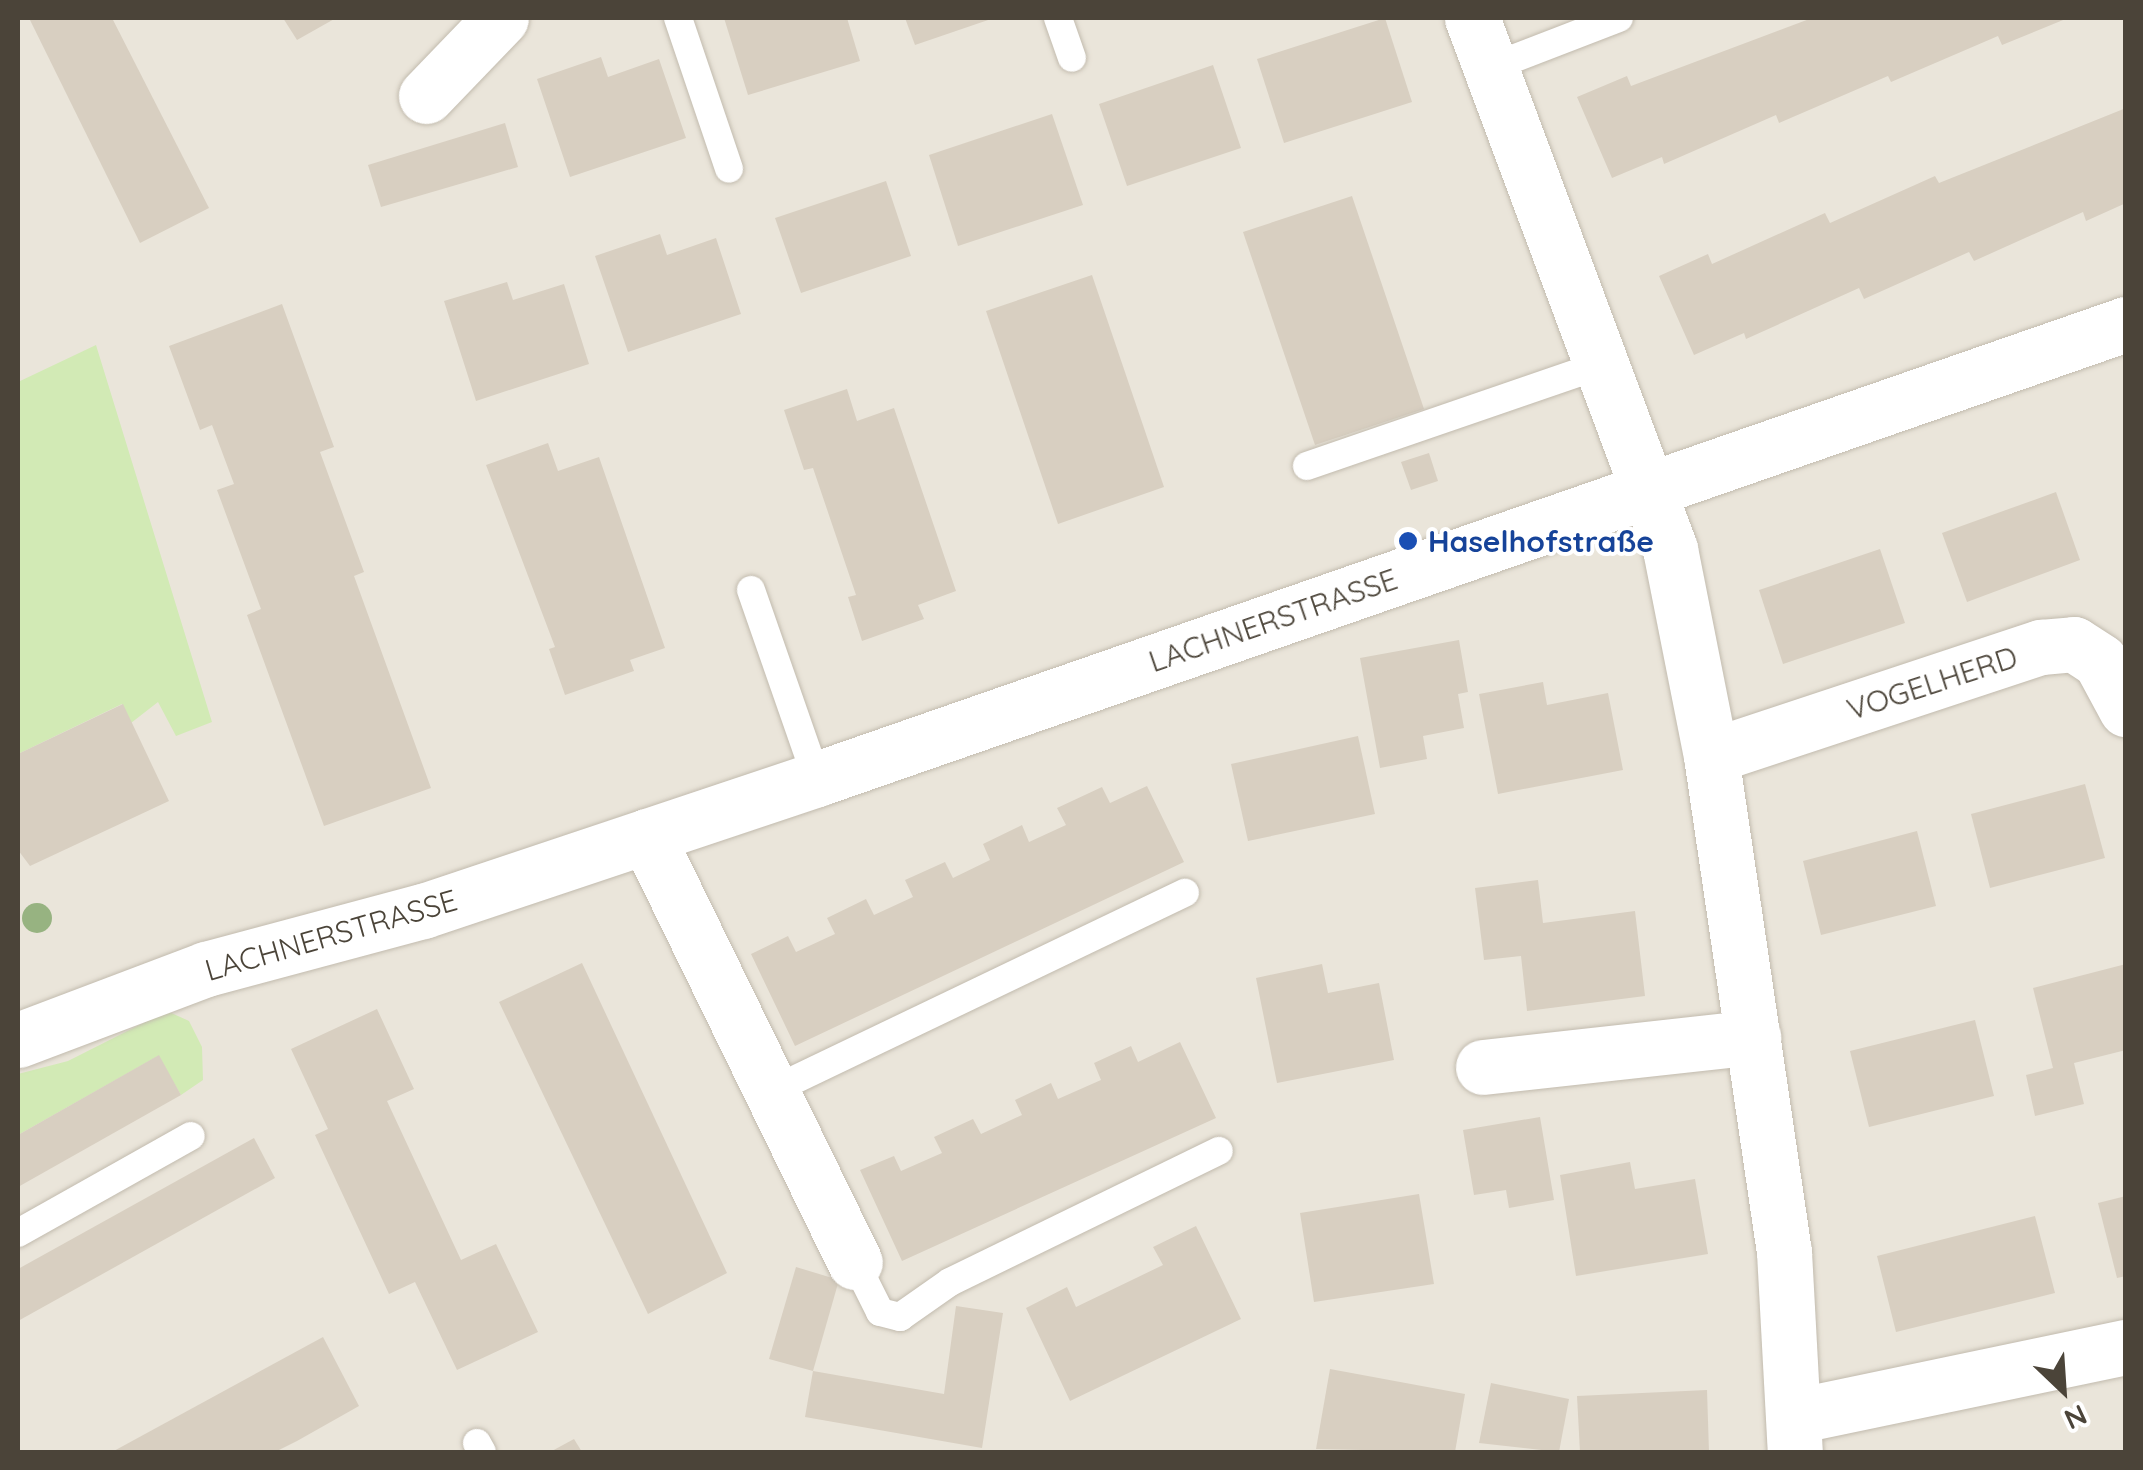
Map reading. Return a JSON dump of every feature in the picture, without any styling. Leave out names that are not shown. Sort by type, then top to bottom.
[{"type":"street","points":[[426,96],[502,18]]},
{"type":"street","points":[[1472,18],[1601,365],[1652,490],[1711,756],[1784,1252],[1795,1434],[2126,1348]]},
{"type":"street","name":"LACHNERSTRASSE","points":[[18,1040],[206,969],[423,910],[817,780],[2126,324]]},
{"type":"street","name":"VOGELHERD","points":[[1711,756],[2041,647],[2074,644],[2100,661],[2126,709]]},
{"type":"street","points":[[647,836],[855,1262]]},
{"type":"street","points":[[1482,1066],[1752,1037]]},
{"type":"lane","points":[[678,18],[729,168]]},
{"type":"lane","points":[[1058,18],[1072,58]]},
{"type":"lane","points":[[1492,67],[1619,18]]},
{"type":"lane","points":[[1307,466],[1601,365]]},
{"type":"lane","points":[[751,590],[817,780]]},
{"type":"lane","points":[[771,1092],[1185,893]]},
{"type":"lane","points":[[18,1233],[191,1136]]},
{"type":"lane","points":[[855,1262],[880,1312],[900,1317],[950,1282],[1219,1151]]},
{"type":"shaded area","points":[[18,18],[2125,18],[2125,1452],[18,1452]]},
{"type":"green space","points":[[96,345],[212,722],[176,736],[158,702],[131,723],[122,704],[18,754],[18,382]]},
{"type":"green space","points":[[167,1011],[189,1021],[202,1047],[203,1080],[181,1095],[158,1056],[18,1135],[18,1074],[68,1061]]},
{"type":"building","points":[[29,18],[112,18],[209,208],[140,243]]},
{"type":"building","points":[[283,18],[336,18],[297,40]]},
{"type":"building","points":[[724,18],[847,18],[860,61],[748,95]]},
{"type":"building","points":[[905,18],[994,18],[915,45]]},
{"type":"building","points":[[1385,18],[1412,102],[1284,143],[1257,59]]},
{"type":"building","points":[[1812,18],[2068,18],[2002,45],[1998,36],[1891,82],[1888,76],[1779,123],[1776,115],[1664,164],[1662,157],[1612,178],[1577,97],[1627,76],[1631,86]]},
{"type":"building","points":[[601,57],[608,77],[659,59],[686,138],[570,177],[537,79]]},
{"type":"building","points":[[1213,65],[1241,148],[1127,186],[1099,104]]},
{"type":"building","points":[[2126,108],[2126,203],[2086,221],[2083,212],[1974,261],[1969,252],[1864,299],[1859,288],[1746,339],[1744,333],[1694,355],[1659,276],[1708,254],[1712,264],[1825,213],[1830,223],[1935,176],[1939,183]]},
{"type":"building","points":[[1052,114],[1083,205],[958,246],[929,155]]},
{"type":"building","points":[[505,123],[518,167],[381,207],[368,165]]},
{"type":"building","points":[[886,181],[911,256],[801,293],[775,218]]},
{"type":"building","points":[[1352,196],[1424,409],[1315,445],[1243,232]]},
{"type":"building","points":[[660,234],[667,255],[716,238],[741,314],[628,352],[595,256]]},
{"type":"building","points":[[1092,275],[1164,487],[1058,524],[986,311]]},
{"type":"building","points":[[507,282],[513,300],[564,284],[589,364],[476,401],[444,301]]},
{"type":"building","points":[[282,304],[334,447],[320,452],[364,572],[354,576],[431,788],[324,826],[247,615],[261,609],[217,490],[234,484],[212,425],[200,430],[169,346]]},
{"type":"building","points":[[847,389],[857,421],[894,408],[956,591],[918,605],[924,619],[862,641],[848,597],[856,595],[813,468],[804,470],[784,410]]},
{"type":"building","points":[[548,443],[558,471],[599,457],[665,648],[630,660],[634,671],[565,695],[549,649],[555,647],[486,465]]},
{"type":"building","points":[[1429,453],[1438,481],[1411,490],[1401,462]]},
{"type":"building","points":[[2056,492],[2080,560],[1967,602],[1942,533]]},
{"type":"building","points":[[1880,549],[1905,623],[1783,664],[1759,590]]},
{"type":"building","points":[[1459,640],[1468,692],[1458,694],[1464,728],[1423,736],[1427,759],[1380,768],[1360,658]]},
{"type":"building","points":[[1543,682],[1547,705],[1608,693],[1623,770],[1498,794],[1479,694]]},
{"type":"building","points":[[123,704],[169,801],[30,866],[18,850],[18,754]]},
{"type":"building","points":[[1358,736],[1375,814],[1248,841],[1231,764]]},
{"type":"building","points":[[2085,784],[2105,858],[1990,888],[1971,814]]},
{"type":"building","points":[[1147,786],[1184,862],[795,1046],[751,954],[788,936],[796,952],[835,934],[827,918],[866,899],[874,915],[913,897],[905,880],[945,862],[953,878],[990,860],[983,844],[1022,825],[1029,842],[1066,825],[1057,808],[1102,787],[1110,803]]},
{"type":"building","points":[[1917,831],[1936,906],[1821,935],[1803,861]]},
{"type":"building","points":[[1538,880],[1543,923],[1635,911],[1645,996],[1527,1011],[1521,956],[1484,960],[1475,888]]},
{"type":"building","points":[[582,963],[727,1273],[648,1314],[499,1002]]},
{"type":"building","points":[[1322,964],[1328,993],[1379,983],[1394,1060],[1277,1083],[1256,978]]},
{"type":"building","points":[[2126,964],[2126,1050],[2074,1063],[2084,1104],[2035,1116],[2026,1075],[2053,1068],[2033,988]]},
{"type":"building","points":[[377,1009],[414,1089],[387,1101],[461,1260],[496,1244],[538,1332],[457,1370],[415,1282],[389,1294],[315,1135],[328,1129],[291,1049]]},
{"type":"building","points":[[1975,1020],[1994,1096],[1869,1127],[1850,1051]]},
{"type":"building","points":[[1180,1042],[1216,1118],[902,1261],[860,1170],[894,1156],[901,1171],[942,1153],[934,1137],[973,1119],[981,1134],[1022,1115],[1015,1100],[1051,1083],[1058,1099],[1101,1080],[1094,1063],[1131,1046],[1138,1062]]},
{"type":"building","points":[[159,1055],[181,1095],[18,1187],[18,1135]]},
{"type":"building","points":[[1540,1117],[1554,1200],[1509,1208],[1506,1190],[1474,1195],[1463,1130]]},
{"type":"building","points":[[254,1138],[275,1178],[18,1321],[18,1269]]},
{"type":"building","points":[[1630,1162],[1635,1189],[1695,1179],[1708,1254],[1576,1276],[1560,1175]]},
{"type":"building","points":[[1419,1194],[1434,1284],[1314,1302],[1300,1213]]},
{"type":"building","points":[[2126,1196],[2126,1276],[2117,1278],[2098,1203]]},
{"type":"building","points":[[2035,1216],[2055,1293],[1896,1332],[1877,1256]]},
{"type":"building","points":[[1196,1226],[1241,1319],[1070,1401],[1026,1308],[1067,1287],[1076,1307],[1163,1265],[1153,1247]]},
{"type":"building","points":[[796,1267],[839,1280],[813,1371],[769,1359]]},
{"type":"building","points":[[956,1306],[1003,1313],[982,1448],[805,1417],[813,1371],[944,1394]]},
{"type":"building","points":[[323,1337],[359,1406],[297,1441],[275,1452],[112,1452]]},
{"type":"building","points":[[1330,1369],[1465,1394],[1455,1452],[1316,1449]]},
{"type":"building","points":[[1491,1383],[1569,1399],[1559,1452],[1479,1443]]},
{"type":"building","points":[[1707,1390],[1709,1452],[1580,1452],[1577,1396]]},
{"type":"building","points":[[574,1439],[582,1452],[550,1452]]},
{"type":"place","name":"Haselhofstraße","points":[[1408,541]]}]
